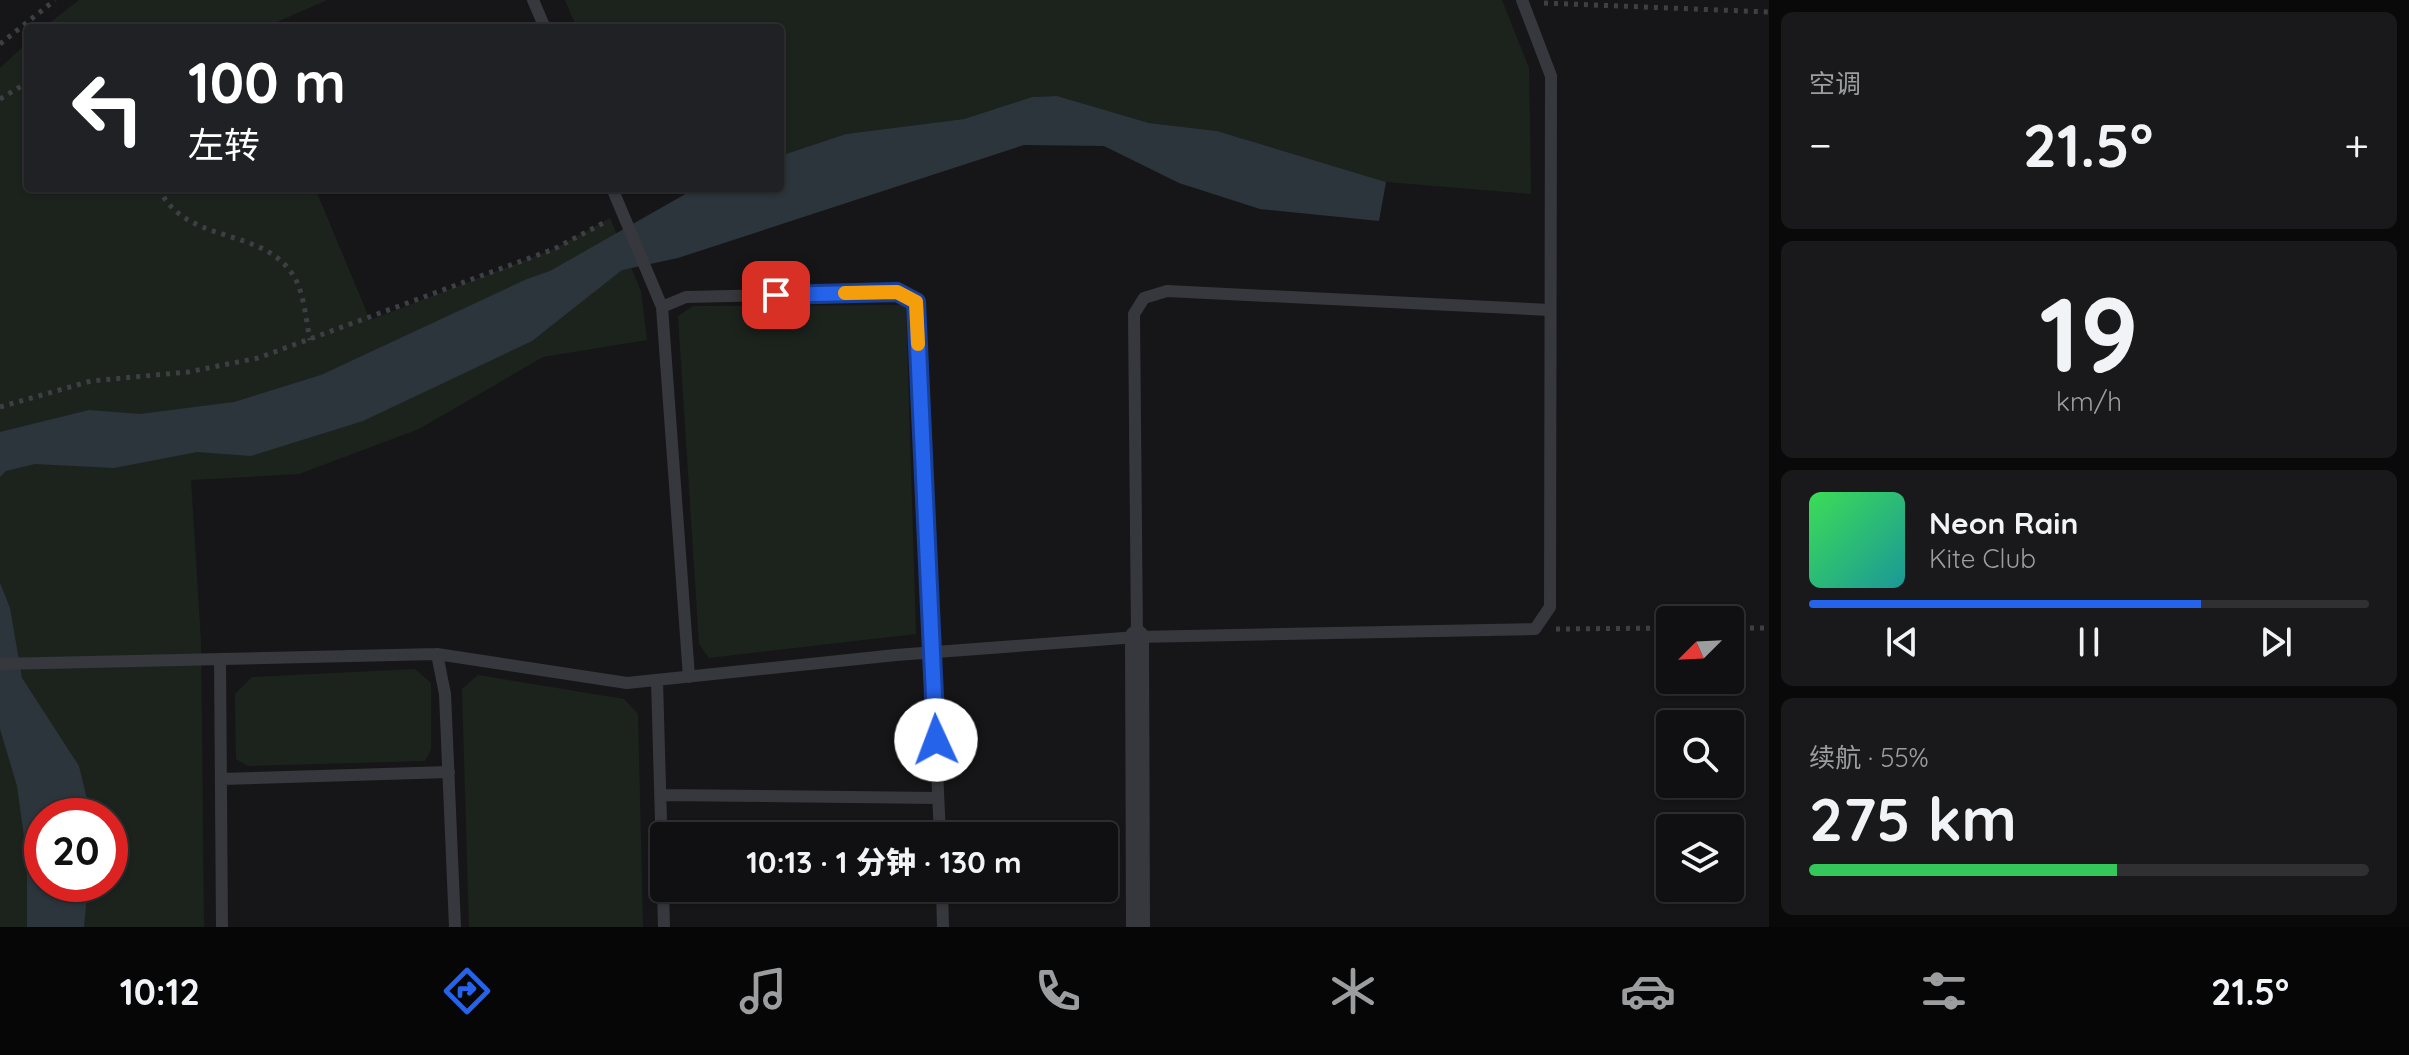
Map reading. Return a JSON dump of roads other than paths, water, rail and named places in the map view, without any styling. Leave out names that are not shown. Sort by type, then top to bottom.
[{"type":"street","points":[[1137,637],[1138,927]]},
{"type":"lane","points":[[533,0],[543,24]]},
{"type":"lane","points":[[0,664],[437,654],[627,683],[932,652],[1137,637],[1535,629],[1550,607],[1551,76],[1523,1]]},
{"type":"lane","points":[[614,192],[662,307],[689,677]]},
{"type":"lane","points":[[1137,637],[1134,314],[1144,298],[1167,291],[1550,310]]},
{"type":"lane","points":[[662,307],[686,297],[897,292],[916,302],[939,822]]},
{"type":"lane","points":[[437,654],[445,694],[455,927]]},
{"type":"lane","points":[[220,659],[222,927]]},
{"type":"lane","points":[[657,680],[664,927]]},
{"type":"lane","points":[[221,779],[449,772]]},
{"type":"lane","points":[[660,795],[938,798]]},
{"type":"lane","points":[[942,902],[943,927]]}]
